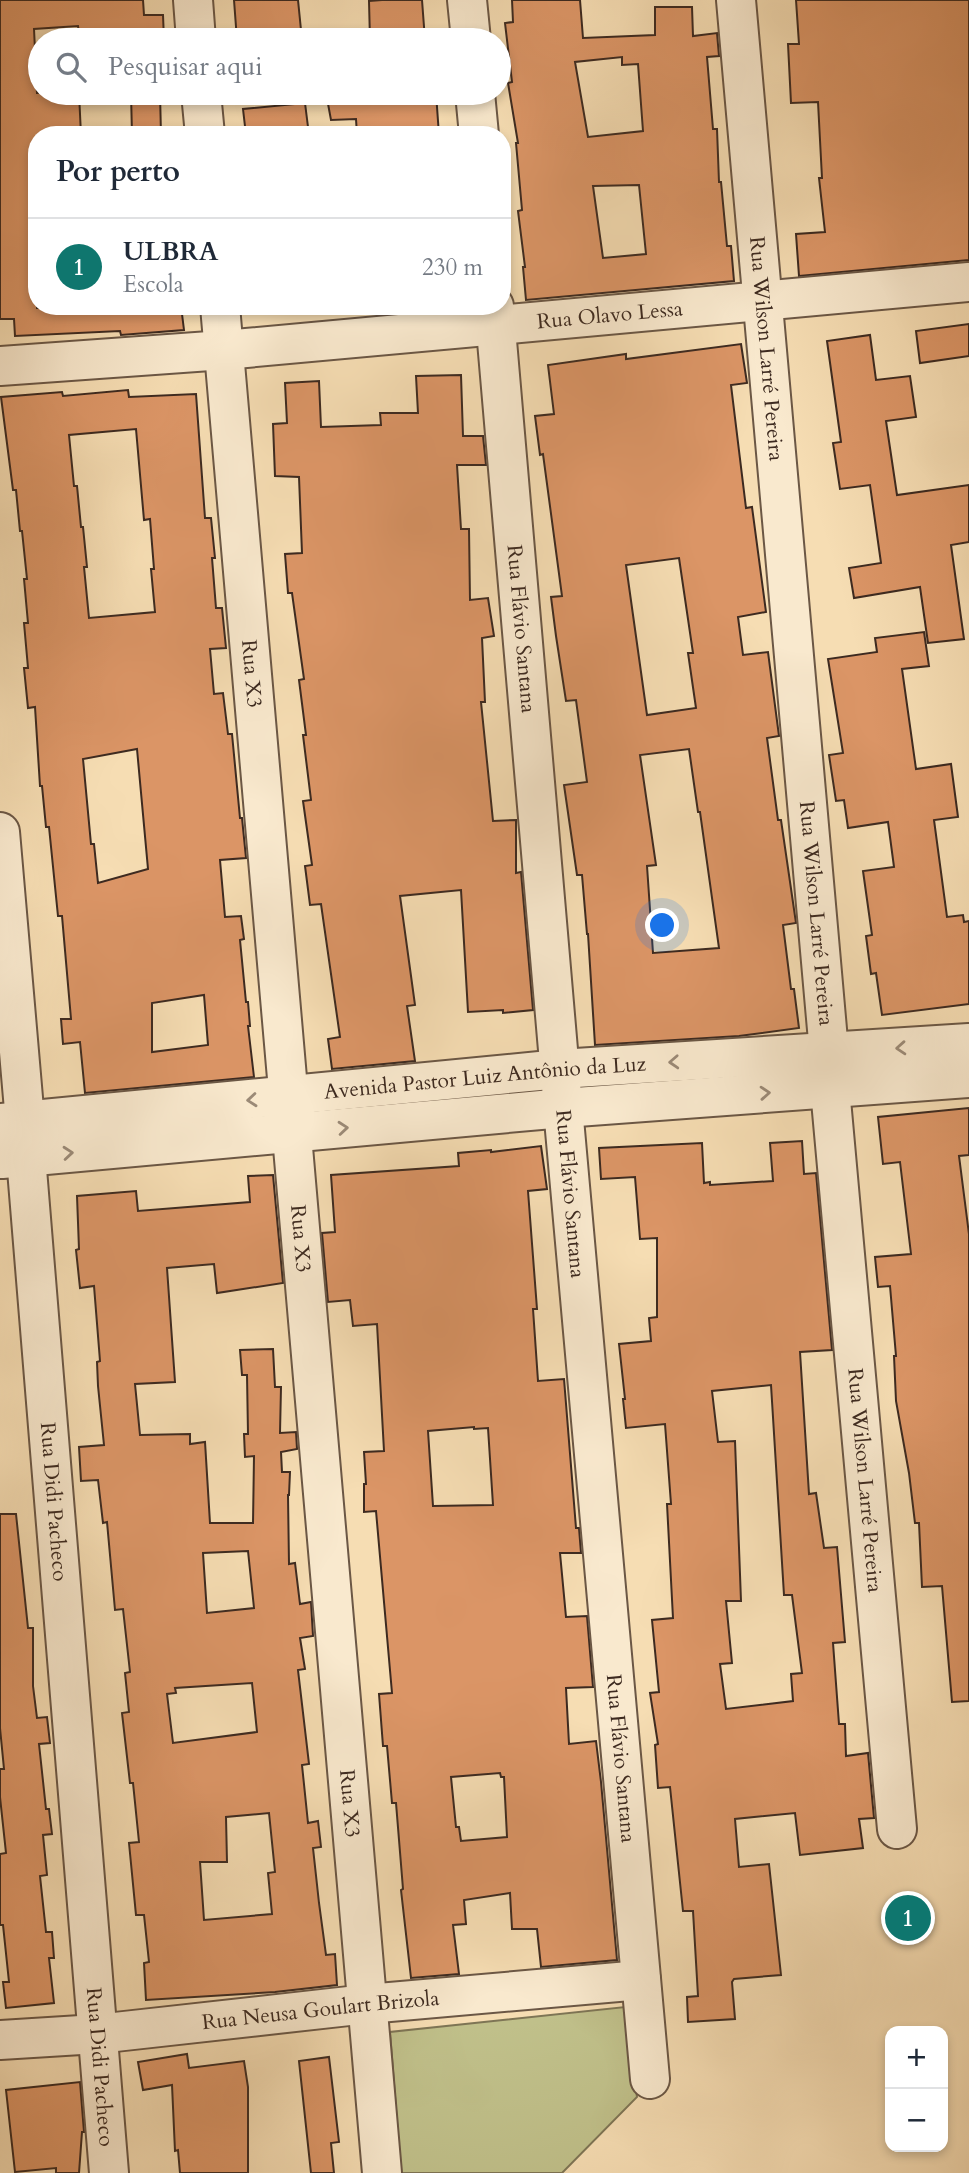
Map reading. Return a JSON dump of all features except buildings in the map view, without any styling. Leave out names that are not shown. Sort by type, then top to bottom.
[{"type":"street","points":[[193,0],[195,28]]},
{"type":"street","points":[[467,0],[470,28]]},
{"type":"street","name":"Rua Wilson Larré Pereira","points":[[736,0],[897,1829]]},
{"type":"street","points":[[202,105],[204,126]]},
{"type":"street","points":[[476,105],[478,126]]},
{"type":"street","name":"Rua Olavo Lessa","points":[[0,366],[224,351],[495,316],[763,302],[969,282]]},
{"type":"street","name":"Rua X3","points":[[221,315],[382,2173]]},
{"type":"street","name":"Rua Flávio Santana","points":[[495,316],[650,2079]]},
{"type":"street","name":"Rua Didi Pacheco","points":[[0,832],[13,1140],[108,2173]]},
{"type":"street","name":"Avenida Pastor Luiz Antônio da Luz","points":[[13,1140],[291,1115],[563,1108],[830,1071],[969,1043]]},
{"type":"street","name":"Avenida Pastor Luiz Antônio da Luz","points":[[291,1115],[560,1069],[830,1071],[969,1078]]},
{"type":"street","name":"Rua Neusa Goulart Brizola","points":[[0,2040],[97,2034],[367,2004],[641,1980]]},
{"type":"green space","points":[[625,2007],[637,2097],[562,2173],[401,2173],[390,2032]]},
{"type":"place","name":"ULBRA","points":[[908,1918]]}]
